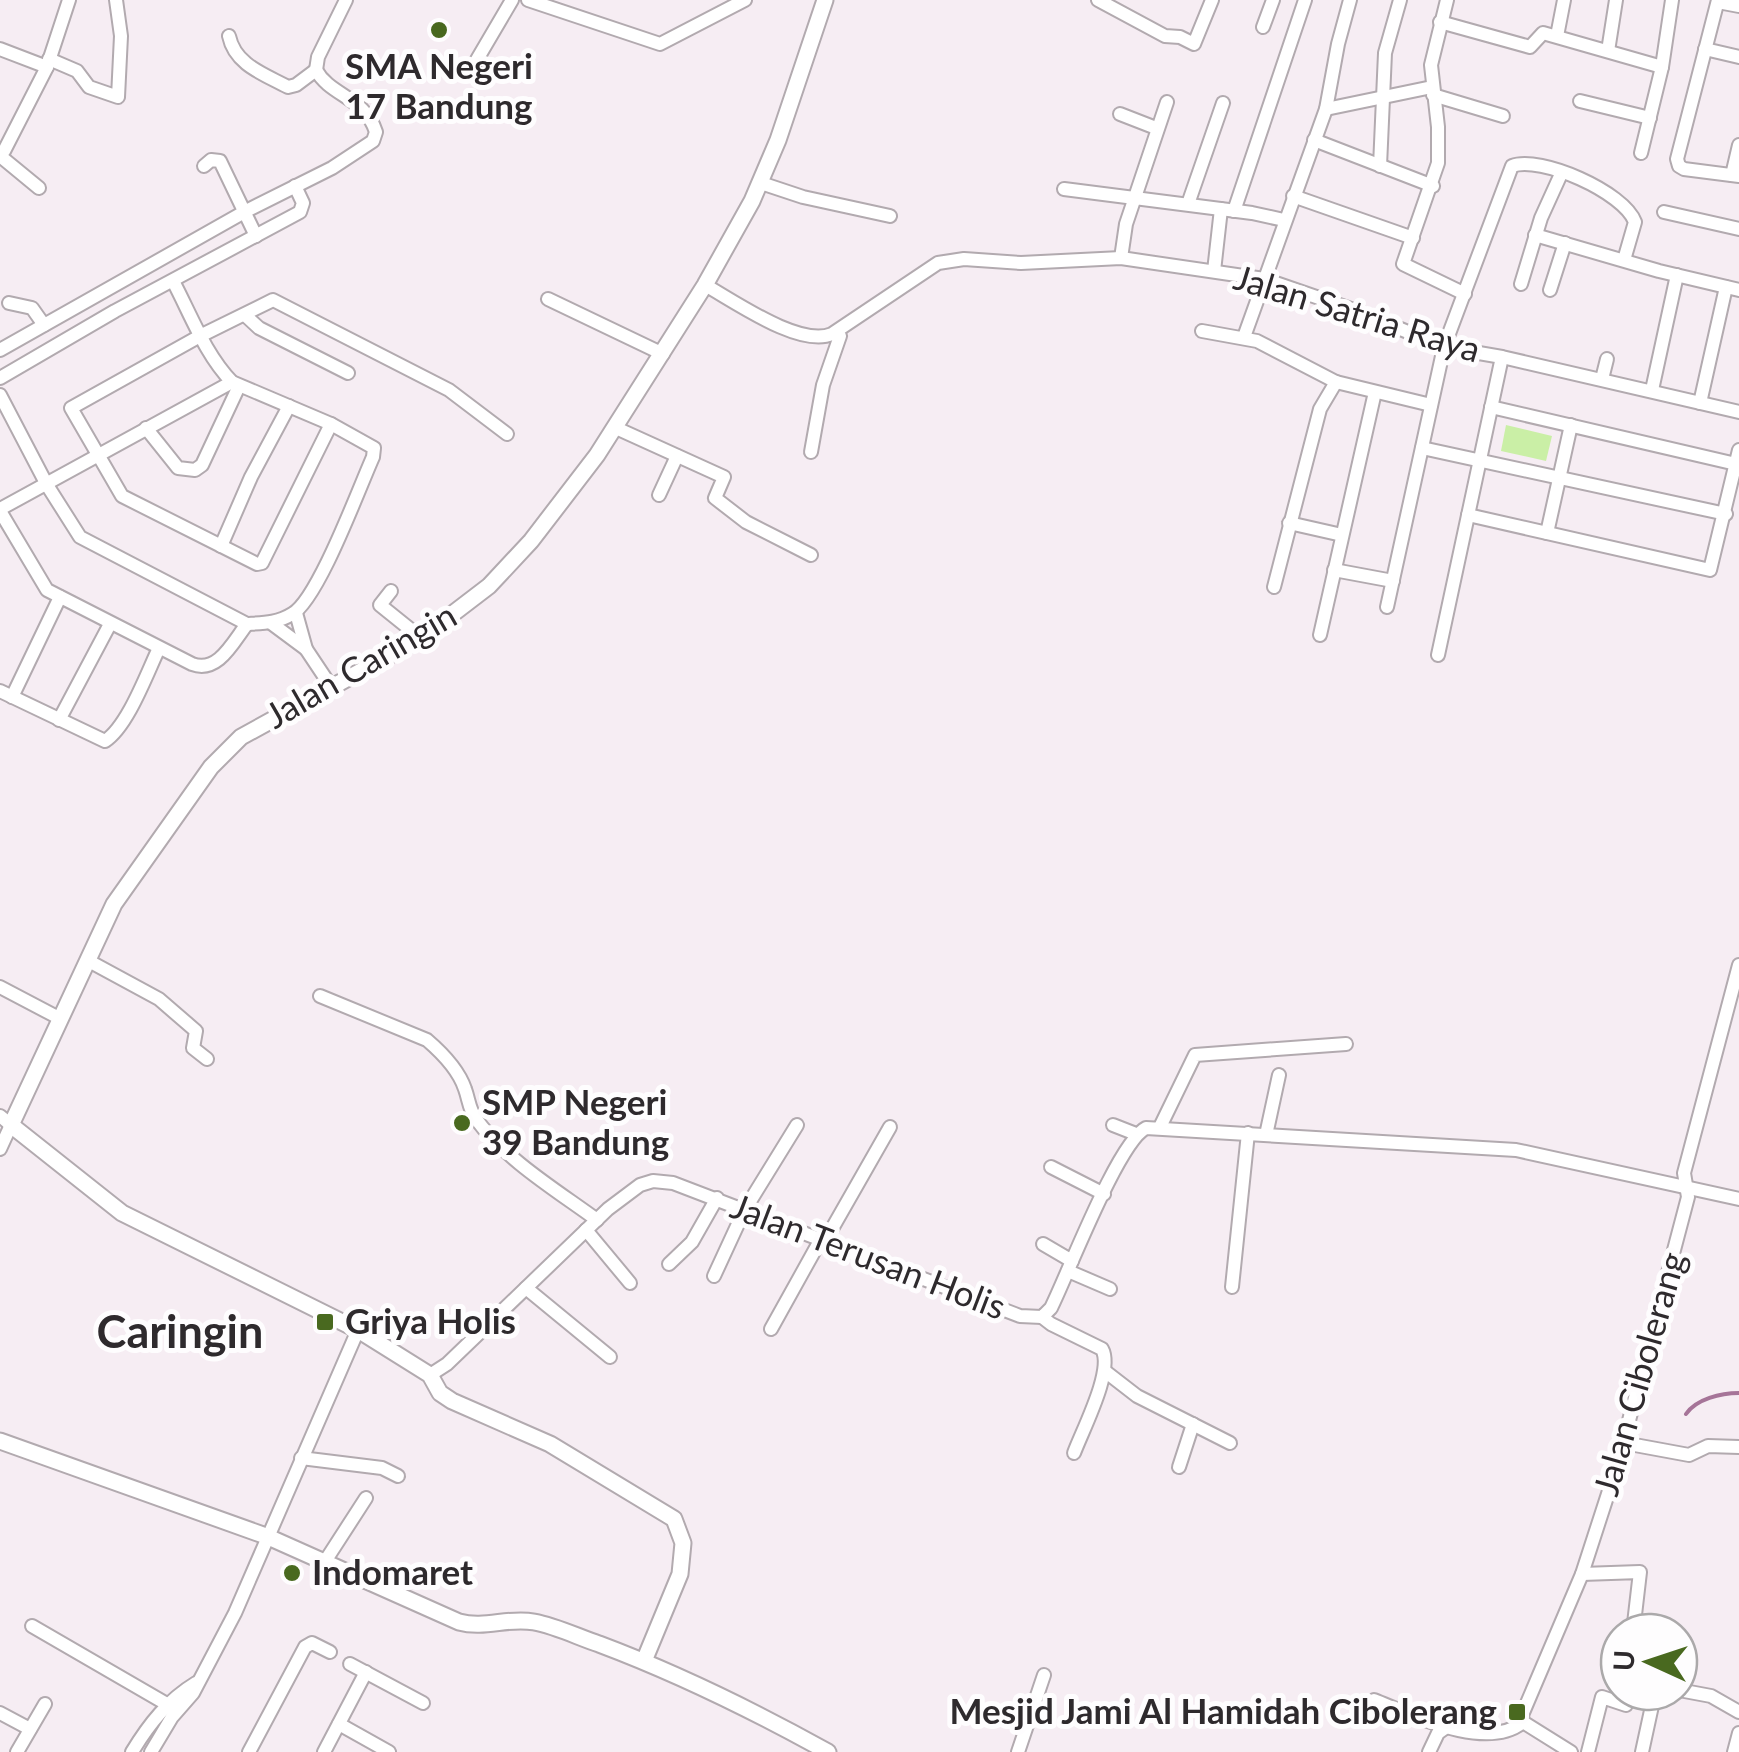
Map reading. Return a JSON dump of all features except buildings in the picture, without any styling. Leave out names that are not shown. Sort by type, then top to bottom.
[{"type":"main road","name":"Jalan Caringin","points":[[6,1120],[116,900],[211,767],[256,728],[421,638],[489,586],[516,559],[616,428],[705,285],[761,183],[825,0]]},
{"type":"main road","points":[[6,1120],[122,1214],[358,1330],[430,1375],[440,1392],[452,1401],[550,1444],[674,1518],[683,1543],[680,1574],[644,1661]]},
{"type":"main road","points":[[0,1441],[266,1536],[458,1622],[479,1626],[534,1622],[644,1661],[736,1701],[828,1752]]},
{"type":"street","points":[[39,188],[1,153],[48,63],[69,0]]},
{"type":"street","points":[[0,49],[78,71],[89,87],[118,97],[121,36],[116,0]]},
{"type":"street","points":[[475,64],[512,0]]},
{"type":"street","points":[[528,0],[660,44],[744,0]]},
{"type":"street","points":[[1098,0],[1166,36],[1194,44],[1212,0]]},
{"type":"street","points":[[1263,27],[1274,0]]},
{"type":"street","points":[[1214,271],[1228,210],[1305,0]]},
{"type":"street","points":[[1244,337],[1326,109],[1350,0]]},
{"type":"street","points":[[1380,166],[1386,53],[1400,0]]},
{"type":"street","points":[[1447,0],[1431,65],[1439,140],[1432,186],[1404,261],[1405,267],[1465,294]]},
{"type":"street","points":[[1557,36],[1564,0]]},
{"type":"street","points":[[1608,51],[1616,0]]},
{"type":"street","points":[[1641,153],[1662,66],[1672,0]]},
{"type":"street","points":[[1739,6],[1718,1],[1676,159],[1684,169],[1736,176],[1739,145]]},
{"type":"street","points":[[228,36],[232,50],[245,63],[288,87],[296,85],[316,70],[340,2]]},
{"type":"street","points":[[1440,22],[1532,47],[1542,33],[1662,66]]},
{"type":"street","points":[[1705,49],[1739,58]]},
{"type":"street","points":[[0,350],[368,145],[376,136],[364,109],[326,82],[316,70]]},
{"type":"street","points":[[1326,109],[1433,91],[1503,116]]},
{"type":"street","points":[[1580,101],[1650,118]]},
{"type":"street","points":[[1121,258],[1134,198],[1167,102]]},
{"type":"street","points":[[1188,204],[1223,103]]},
{"type":"street","points":[[1120,114],[1156,128]]},
{"type":"street","points":[[1314,140],[1432,186]]},
{"type":"street","points":[[204,166],[211,160],[220,161],[256,236]]},
{"type":"street","points":[[1387,608],[1444,347],[1512,166],[1524,164],[1599,186],[1625,206],[1634,217],[1624,260]]},
{"type":"street","points":[[1521,284],[1535,235],[1561,174]]},
{"type":"street","points":[[761,183],[803,197],[890,216]]},
{"type":"street","points":[[0,378],[302,210],[304,203],[295,186]]},
{"type":"street","points":[[1064,189],[1284,220]]},
{"type":"street","points":[[1293,196],[1413,238]]},
{"type":"street","points":[[1664,212],[1739,229]]},
{"type":"street","points":[[1535,235],[1732,288],[1700,403]]},
{"type":"street","points":[[1550,290],[1565,242]]},
{"type":"street","name":"Jalan Satria Raya","points":[[705,285],[790,331],[825,338],[938,263],[1121,258],[1264,280],[1357,311],[1444,347],[1739,412]]},
{"type":"street","points":[[1652,390],[1677,275]]},
{"type":"street","points":[[0,395],[6,417],[84,540],[247,624],[271,623],[296,613],[319,577],[374,451],[372,445],[236,384],[221,370],[200,336],[174,281]]},
{"type":"street","points":[[548,299],[663,354]]},
{"type":"street","points":[[330,424],[262,562],[255,563],[124,498],[71,411],[75,404],[270,301],[449,390],[506,434]]},
{"type":"street","points":[[9,303],[32,308],[44,326]]},
{"type":"street","points":[[245,315],[259,328],[348,373]]},
{"type":"street","points":[[1202,331],[1244,337],[1336,382],[1431,405]]},
{"type":"street","points":[[811,452],[824,385],[840,336]]},
{"type":"street","points":[[1438,654],[1502,357]]},
{"type":"street","points":[[1602,379],[1607,359]]},
{"type":"street","points":[[1274,587],[1320,408],[1336,382]]},
{"type":"street","points":[[236,384],[96,454],[0,510],[43,586],[192,664],[208,667],[247,624]]},
{"type":"street","points":[[146,428],[178,468],[195,470],[202,465],[236,384]]},
{"type":"street","points":[[1320,635],[1374,392]]},
{"type":"street","points":[[221,546],[251,477],[289,406]]},
{"type":"street","points":[[1491,408],[1736,464]]},
{"type":"street","points":[[1547,533],[1571,425]]},
{"type":"street","points":[[616,428],[724,478],[715,497],[742,519],[812,555]]},
{"type":"street","points":[[1422,448],[1726,514]]},
{"type":"street","points":[[1468,515],[1707,570],[1714,564],[1739,450]]},
{"type":"street","points":[[659,495],[678,456]]},
{"type":"street","points":[[1289,523],[1342,535]]},
{"type":"street","points":[[1334,570],[1393,581]]},
{"type":"street","points":[[391,591],[380,605],[421,638]]},
{"type":"street","points":[[60,596],[6,694],[97,739],[108,740],[126,714],[159,648]]},
{"type":"street","points":[[296,613],[306,649],[332,688]]},
{"type":"street","points":[[271,623],[306,649]]},
{"type":"street","points":[[59,720],[110,624]]},
{"type":"street","points":[[87,960],[170,1007],[196,1030],[193,1048],[208,1059]]},
{"type":"street","name":"Jalan Cibolerang","points":[[1523,1722],[1528,1696],[1582,1574],[1624,1443],[1685,1212],[1688,1197],[1684,1173],[1739,964]]},
{"type":"street","points":[[0,987],[60,1018]]},
{"type":"street","points":[[320,996],[427,1040],[438,1050],[461,1082],[470,1110],[482,1126],[592,1225],[630,1283]]},
{"type":"street","points":[[1160,1127],[1195,1055],[1346,1044]]},
{"type":"street","points":[[1266,1135],[1279,1075]]},
{"type":"street","points":[[0,1149],[6,1120]]},
{"type":"street","points":[[714,1276],[744,1211],[797,1125]]},
{"type":"street","points":[[1113,1125],[1136,1134],[1160,1127],[1516,1150],[1739,1198]]},
{"type":"street","points":[[771,1329],[890,1127]]},
{"type":"street","points":[[1232,1287],[1248,1133]]},
{"type":"street","name":"Jalan Terusan Holis","points":[[430,1375],[448,1364],[630,1190],[653,1180],[682,1185],[1020,1316],[1042,1316],[1053,1305],[1136,1134]]},
{"type":"street","points":[[1051,1168],[1104,1194]]},
{"type":"street","points":[[669,1264],[692,1242],[717,1198]]},
{"type":"street","points":[[1043,1244],[1070,1266],[1110,1289]]},
{"type":"street","points":[[526,1288],[610,1357]]},
{"type":"street","points":[[1042,1316],[1061,1330],[1102,1349],[1106,1356],[1106,1372],[1074,1454]]},
{"type":"street","points":[[132,1752],[146,1728],[198,1682],[235,1613],[358,1330]]},
{"type":"street","points":[[1106,1372],[1137,1396],[1230,1442]]},
{"type":"street","points":[[1179,1467],[1194,1424]]},
{"type":"street","points":[[1624,1443],[1689,1456],[1708,1446],[1739,1447]]},
{"type":"street","points":[[301,1458],[382,1468],[398,1476]]},
{"type":"street","points":[[324,1562],[366,1498]]},
{"type":"street","points":[[1582,1574],[1640,1572],[1635,1612]]},
{"type":"street","points":[[32,1626],[172,1707]]},
{"type":"street","points":[[249,1752],[304,1647],[312,1643],[330,1652]]},
{"type":"street","points":[[350,1664],[422,1703]]},
{"type":"street","points":[[324,1752],[366,1672]]},
{"type":"street","points":[[1018,1752],[1044,1675]]},
{"type":"street","points":[[1699,1694],[1739,1712]]},
{"type":"street","points":[[1374,1700],[1445,1728],[1476,1734],[1500,1734],[1523,1722],[1571,1752]]},
{"type":"street","points":[[17,1752],[45,1704]]},
{"type":"street","points":[[151,1752],[172,1707]]},
{"type":"street","points":[[1588,1752],[1599,1709]]},
{"type":"street","points":[[1642,1752],[1651,1712]]},
{"type":"street","points":[[0,1713],[30,1730]]},
{"type":"street","points":[[338,1724],[389,1752]]},
{"type":"street","points":[[1429,1752],[1438,1733],[1445,1728]]},
{"type":"street","points":[[1734,1752],[1739,1733]]},
{"type":"green space","points":[[1506,425],[1552,436],[1546,461],[1501,451]]},
{"type":"waterway","points":[[1686,1414],[1710,1398],[1739,1393]]},
{"type":"place","name":"SMA Negeri 17 Bandung","points":[[439,30]]},
{"type":"place","name":"SMP Negeri 39 Bandung","points":[[462,1123]]},
{"type":"place","name":"Griya Holis","points":[[325,1322]]},
{"type":"place","name":"Indomaret","points":[[292,1573]]},
{"type":"place","name":"Mesjid Jami Al Hamidah Cibolerang","points":[[1517,1712]]},
{"type":"district","name":"Caringin","points":[[180,1332]]}]
